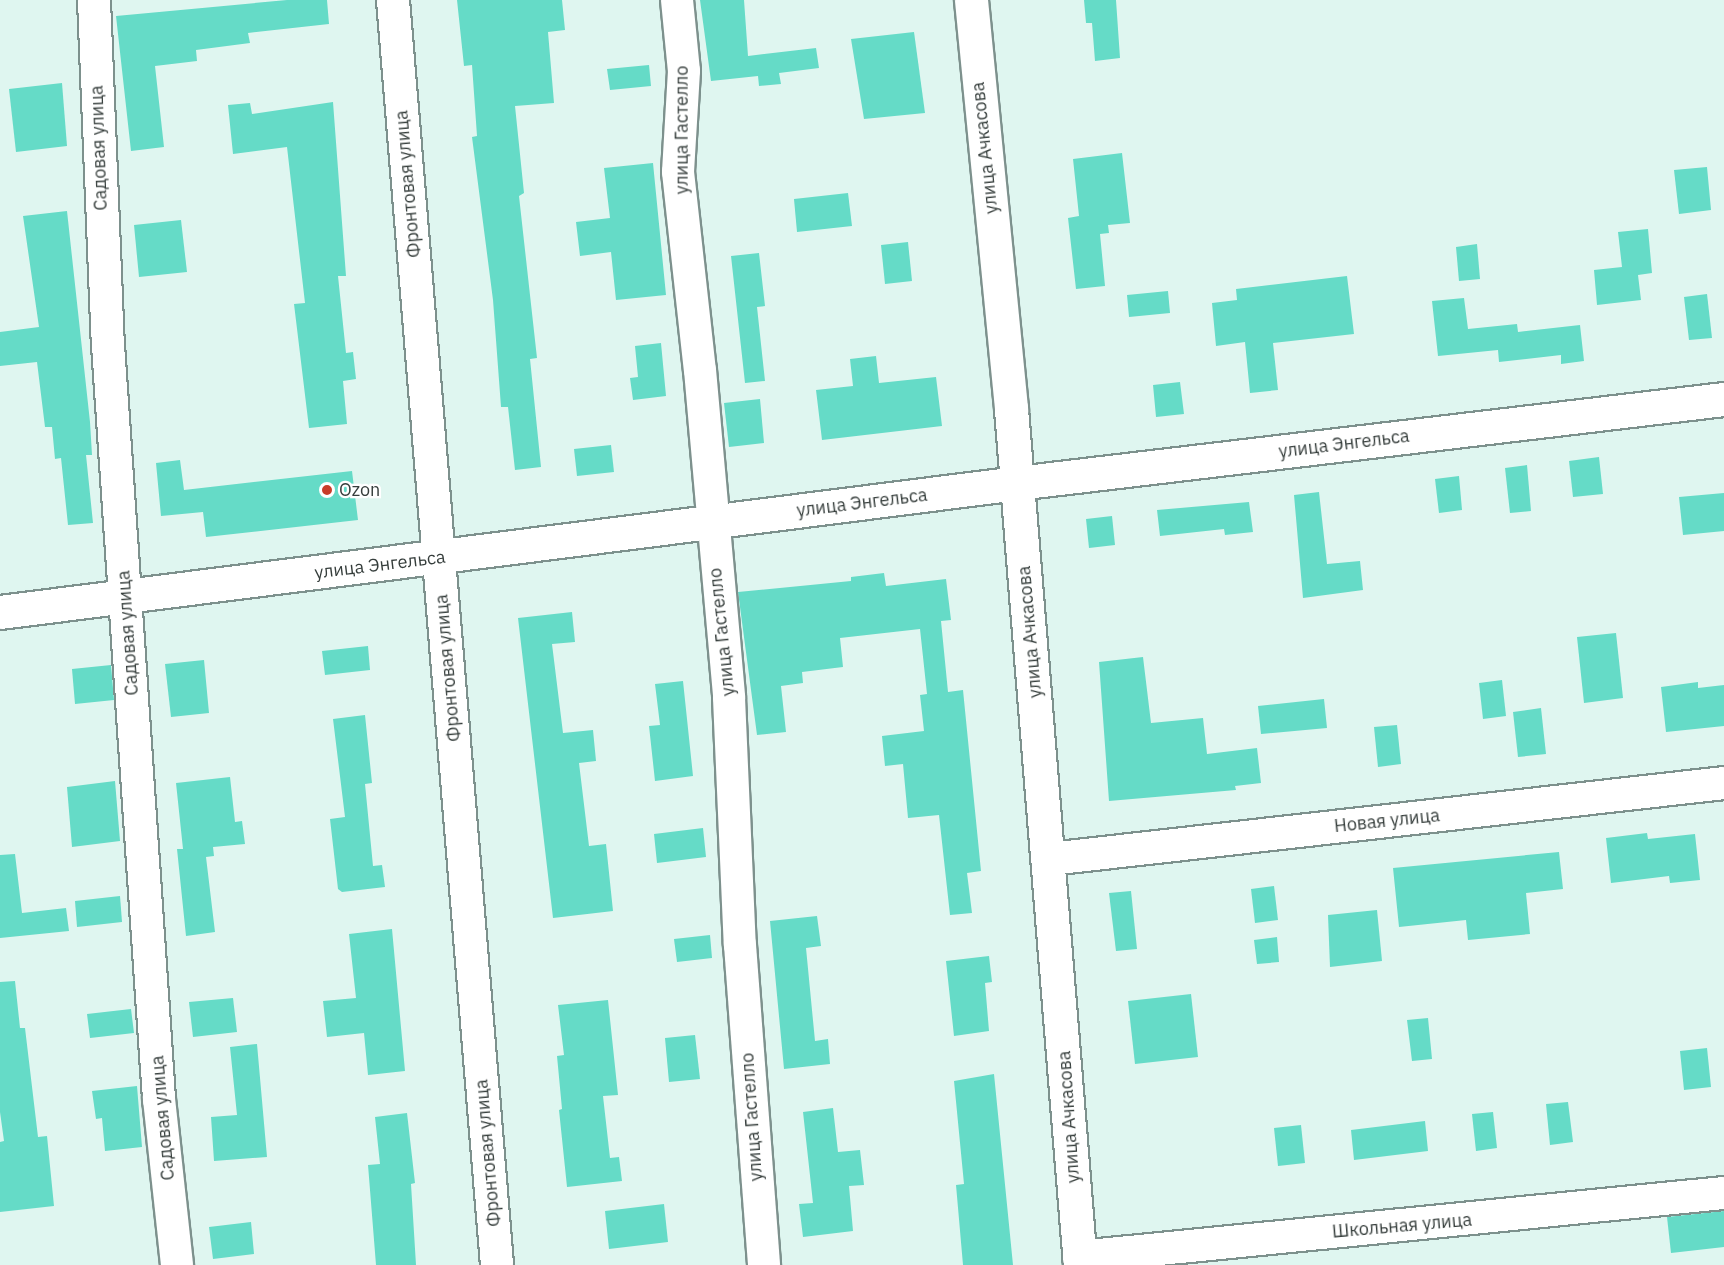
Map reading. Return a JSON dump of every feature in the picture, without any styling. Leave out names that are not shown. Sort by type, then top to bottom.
[{"type":"main road","name":"улица Ачкасова","points":[[971,0],[1050,859],[1080,1261]]},
{"type":"main road","name":"улица Энгельса","points":[[0,612],[1017,483],[1724,399]]},
{"type":"street","name":"Садовая улица","points":[[94,0],[108,345],[159,1099],[177,1265]]},
{"type":"street","name":"Фронтовая улица","points":[[393,0],[497,1265]]},
{"type":"street","name":"улица Гастелло","points":[[676,0],[684,71],[678,172],[700,370],[711,523],[729,698],[740,945],[764,1265]]},
{"type":"street","name":"Новая улица","points":[[1050,859],[1724,783]]},
{"type":"street","name":"Школьная улица","points":[[1080,1261],[1724,1193]]},
{"type":"building","points":[[287,0],[327,0],[329,24],[248,33],[250,43],[196,50],[197,61],[155,66],[164,147],[131,151],[116,16]]},
{"type":"building","points":[[457,0],[562,0],[565,30],[548,32],[554,103],[515,106],[524,193],[519,196],[537,358],[530,359],[541,467],[515,470],[508,407],[501,407],[493,300],[472,137],[477,136],[472,65],[464,66]]},
{"type":"building","points":[[700,0],[744,0],[748,56],[816,48],[819,68],[779,73],[781,84],[759,86],[758,76],[711,81]]},
{"type":"building","points":[[1084,0],[1116,0],[1120,58],[1095,61],[1092,23],[1086,23]]},
{"type":"building","points":[[914,32],[925,113],[864,119],[851,39]]},
{"type":"building","points":[[649,65],[651,86],[610,90],[607,69]]},
{"type":"building","points":[[62,83],[67,146],[16,152],[9,89]]},
{"type":"building","points":[[333,102],[346,276],[338,276],[346,353],[353,352],[356,379],[343,381],[347,424],[309,428],[294,304],[305,303],[287,147],[233,154],[228,105],[250,103],[252,114]]},
{"type":"building","points":[[1122,153],[1130,223],[1108,225],[1109,233],[1100,234],[1105,286],[1076,289],[1068,218],[1079,216],[1073,159]]},
{"type":"building","points":[[653,163],[666,295],[616,300],[611,252],[580,256],[576,222],[610,218],[604,168]]},
{"type":"building","points":[[1707,167],[1711,210],[1679,214],[1674,170]]},
{"type":"building","points":[[848,193],[852,226],[797,232],[794,199]]},
{"type":"building","points":[[67,211],[90,422],[92,455],[86,455],[93,523],[68,525],[61,458],[55,459],[52,427],[45,427],[37,362],[0,366],[0,332],[39,327],[23,216]]},
{"type":"building","points":[[181,220],[187,272],[139,277],[134,225]]},
{"type":"building","points":[[1648,229],[1652,273],[1638,275],[1641,300],[1597,305],[1594,270],[1622,267],[1618,232]]},
{"type":"building","points":[[908,242],[912,281],[885,284],[881,245]]},
{"type":"building","points":[[1477,244],[1480,279],[1459,281],[1456,247]]},
{"type":"building","points":[[759,253],[765,306],[757,307],[765,381],[745,383],[731,256]]},
{"type":"building","points":[[1347,276],[1354,334],[1273,343],[1278,390],[1250,393],[1245,342],[1216,346],[1212,303],[1237,300],[1236,289]]},
{"type":"building","points":[[1168,291],[1170,313],[1129,317],[1127,295]]},
{"type":"building","points":[[1707,294],[1712,338],[1689,340],[1684,297]]},
{"type":"building","points":[[1464,298],[1468,329],[1517,324],[1518,332],[1580,325],[1584,361],[1561,364],[1561,355],[1499,362],[1498,350],[1438,356],[1432,301]]},
{"type":"building","points":[[661,343],[666,396],[633,400],[630,378],[638,377],[635,346]]},
{"type":"building","points":[[876,356],[879,383],[936,377],[942,426],[822,440],[816,390],[853,386],[850,359]]},
{"type":"building","points":[[1180,382],[1184,414],[1156,417],[1153,385]]},
{"type":"building","points":[[760,399],[764,443],[729,447],[724,403]]},
{"type":"building","points":[[611,445],[614,472],[577,476],[574,449]]},
{"type":"building","points":[[1599,457],[1603,494],[1573,497],[1569,461]]},
{"type":"building","points":[[180,460],[184,490],[352,471],[358,520],[206,537],[203,512],[161,516],[156,463]]},
{"type":"building","points":[[1527,465],[1531,511],[1510,513],[1505,468]]},
{"type":"building","points":[[1459,476],[1462,510],[1439,513],[1435,479]]},
{"type":"building","points":[[1319,492],[1327,564],[1360,561],[1363,590],[1303,598],[1294,495]]},
{"type":"building","points":[[1724,493],[1724,531],[1683,535],[1679,497]]},
{"type":"building","points":[[1249,502],[1253,532],[1225,535],[1224,529],[1160,536],[1157,510]]},
{"type":"building","points":[[1112,516],[1115,545],[1089,548],[1086,519]]},
{"type":"building","points":[[884,573],[886,586],[946,579],[951,620],[941,621],[948,692],[963,690],[981,871],[967,873],[972,913],[950,915],[939,815],[908,818],[903,764],[885,766],[882,736],[924,731],[920,695],[927,694],[920,629],[840,638],[843,667],[802,672],[803,683],[781,686],[786,732],[757,735],[738,592],[851,581],[851,577]]},
{"type":"building","points":[[572,612],[575,642],[552,644],[563,733],[593,730],[596,761],[579,763],[589,846],[606,844],[613,911],[553,918],[518,618]]},
{"type":"building","points":[[1616,633],[1623,698],[1584,703],[1577,637]]},
{"type":"building","points":[[368,646],[370,670],[325,675],[322,651]]},
{"type":"building","points":[[1143,657],[1151,723],[1203,718],[1207,754],[1257,748],[1261,783],[1235,786],[1236,790],[1109,801],[1099,662]]},
{"type":"building","points":[[204,660],[209,713],[171,717],[165,664]]},
{"type":"building","points":[[111,665],[114,700],[75,704],[72,669]]},
{"type":"building","points":[[1502,680],[1506,716],[1483,719],[1479,683]]},
{"type":"building","points":[[683,681],[693,776],[655,781],[649,726],[660,725],[655,684]]},
{"type":"building","points":[[1698,682],[1698,688],[1724,685],[1724,726],[1666,732],[1661,687]]},
{"type":"building","points":[[1324,699],[1327,728],[1261,734],[1258,706]]},
{"type":"building","points":[[1541,708],[1546,754],[1518,757],[1513,712]]},
{"type":"building","points":[[365,715],[372,783],[365,784],[373,866],[382,865],[385,887],[342,892],[338,889],[330,819],[345,817],[333,719]]},
{"type":"building","points":[[1397,725],[1401,764],[1378,767],[1374,727]]},
{"type":"building","points":[[230,777],[235,822],[242,821],[245,844],[213,847],[214,856],[206,857],[215,932],[186,936],[177,849],[183,849],[176,783]]},
{"type":"building","points":[[115,781],[120,841],[72,847],[67,787]]},
{"type":"building","points":[[703,828],[706,857],[657,863],[654,834]]},
{"type":"building","points":[[1647,833],[1648,839],[1695,834],[1700,880],[1670,883],[1669,876],[1611,883],[1606,838]]},
{"type":"building","points":[[1559,852],[1563,889],[1526,893],[1530,934],[1468,940],[1466,920],[1399,927],[1393,868]]},
{"type":"building","points":[[15,854],[22,913],[66,908],[69,931],[0,938],[0,855]]},
{"type":"building","points":[[1274,886],[1278,920],[1255,923],[1251,889]]},
{"type":"building","points":[[1131,891],[1137,949],[1116,951],[1109,893]]},
{"type":"building","points":[[120,896],[122,922],[77,927],[75,901]]},
{"type":"building","points":[[1377,910],[1382,961],[1330,967],[1328,915]]},
{"type":"building","points":[[817,916],[821,946],[806,948],[815,1041],[828,1039],[830,1064],[784,1069],[770,921]]},
{"type":"building","points":[[392,929],[405,1071],[368,1075],[364,1033],[327,1037],[323,1001],[356,998],[349,934]]},
{"type":"building","points":[[710,935],[712,958],[677,962],[674,939]]},
{"type":"building","points":[[1277,937],[1279,962],[1257,964],[1254,940]]},
{"type":"building","points":[[989,956],[992,982],[985,983],[989,1031],[954,1036],[946,961]]},
{"type":"building","points":[[15,981],[20,1028],[25,1028],[38,1137],[47,1136],[54,1206],[0,1212],[0,1142],[4,1141],[0,1112],[0,982]]},
{"type":"building","points":[[1191,994],[1198,1057],[1135,1064],[1128,1001]]},
{"type":"building","points":[[233,998],[237,1032],[193,1037],[189,1002]]},
{"type":"building","points":[[608,1000],[618,1095],[603,1096],[610,1158],[619,1157],[622,1181],[567,1187],[559,1110],[562,1109],[557,1056],[564,1055],[558,1005]]},
{"type":"building","points":[[131,1009],[134,1033],[90,1038],[87,1014]]},
{"type":"building","points":[[1428,1018],[1432,1059],[1412,1061],[1407,1020]]},
{"type":"building","points":[[695,1035],[700,1079],[669,1082],[665,1038]]},
{"type":"building","points":[[257,1044],[267,1157],[214,1161],[211,1117],[237,1115],[230,1047]]},
{"type":"building","points":[[1707,1048],[1711,1087],[1684,1090],[1680,1051]]},
{"type":"building","points":[[994,1074],[1013,1265],[963,1265],[956,1185],[964,1184],[954,1081]]},
{"type":"building","points":[[137,1086],[142,1147],[105,1151],[102,1118],[96,1119],[92,1091]]},
{"type":"building","points":[[1568,1102],[1573,1142],[1550,1145],[1546,1104]]},
{"type":"building","points":[[833,1108],[838,1152],[860,1150],[864,1185],[849,1186],[853,1231],[803,1237],[799,1204],[813,1203],[803,1112]]},
{"type":"building","points":[[1493,1112],[1497,1148],[1476,1151],[1472,1114]]},
{"type":"building","points":[[407,1113],[415,1183],[411,1184],[416,1265],[376,1265],[368,1165],[380,1164],[375,1117]]},
{"type":"building","points":[[1425,1121],[1428,1151],[1354,1160],[1351,1130]]},
{"type":"building","points":[[1301,1125],[1305,1163],[1278,1166],[1274,1128]]},
{"type":"building","points":[[664,1204],[668,1242],[609,1249],[605,1211]]},
{"type":"building","points":[[1724,1211],[1724,1247],[1671,1253],[1667,1217]]},
{"type":"building","points":[[251,1222],[254,1254],[213,1259],[209,1227]]},
{"type":"place","name":"Ozon","points":[[327,490]]}]
